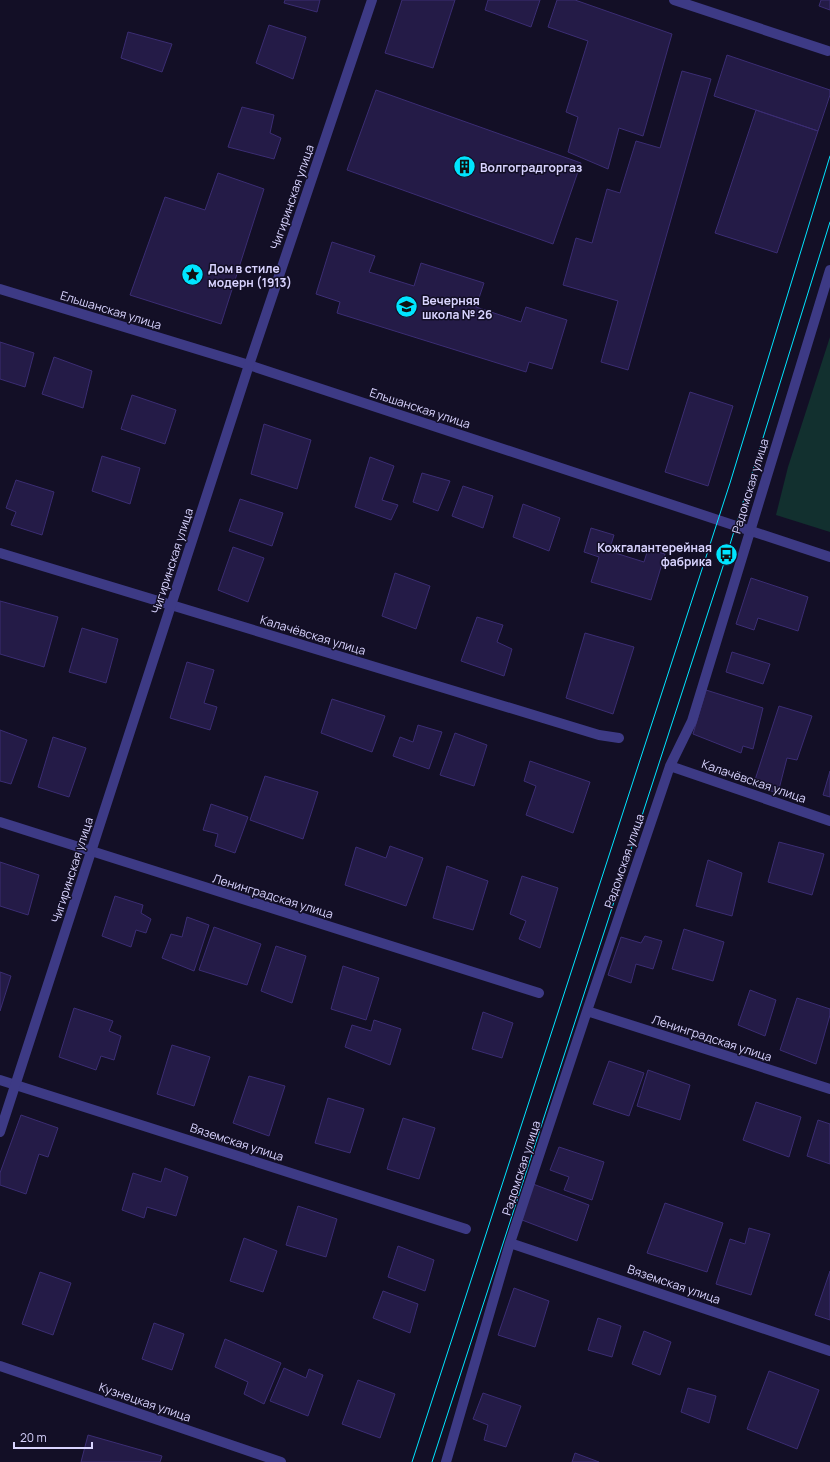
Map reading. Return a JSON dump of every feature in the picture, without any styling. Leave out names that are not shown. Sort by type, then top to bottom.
[{"type":"street","name":"Чигиринская улица","points":[[0,1132],[249,365],[372,0]]},
{"type":"street","points":[[674,0],[828,51]]},
{"type":"street","name":"Радомская улица","points":[[446,1462],[510,1243],[587,1011],[670,766],[692,721],[830,270]]},
{"type":"street","name":"Ельшанская улица","points":[[0,289],[249,365],[830,557]]},
{"type":"street","name":"Калачёвская улица","points":[[0,553],[598,735],[619,738]]},
{"type":"street","name":"Калачёвская улица","points":[[670,766],[830,821]]},
{"type":"street","name":"Ленинградская улица","points":[[0,822],[539,993]]},
{"type":"street","name":"Ленинградская улица","points":[[587,1011],[830,1089]]},
{"type":"street","name":"Вяземская улица","points":[[0,1080],[466,1229]]},
{"type":"street","name":"Вяземская улица","points":[[510,1243],[830,1351]]},
{"type":"street","name":"Кузнецкая улица","points":[[0,1366],[281,1462]]},
{"type":"green space","points":[[830,337],[830,532],[776,515],[788,467]]},
{"type":"building","points":[[285,0],[320,0],[317,12],[284,3]]},
{"type":"building","points":[[402,0],[455,0],[433,68],[385,53]]},
{"type":"building","points":[[488,0],[540,0],[531,27],[485,10]]},
{"type":"building","points":[[557,0],[575,0],[672,34],[643,136],[619,128],[608,169],[568,152],[578,117],[566,112],[588,41],[548,27]]},
{"type":"building","points":[[821,0],[830,0],[830,10],[819,6]]},
{"type":"building","points":[[269,25],[306,37],[293,79],[256,63]]},
{"type":"building","points":[[128,32],[172,44],[162,72],[121,58]]},
{"type":"building","points":[[727,55],[830,90],[830,95],[818,131],[714,96]]},
{"type":"building","points":[[682,71],[711,79],[628,370],[601,362],[618,301],[563,285],[576,238],[592,243],[607,189],[620,193],[636,141],[660,148]]},
{"type":"building","name":"Волгоградгоргаз","points":[[376,90],[581,163],[553,244],[347,170]]},
{"type":"building","points":[[242,107],[274,115],[270,133],[281,138],[274,159],[228,147]]},
{"type":"building","points":[[756,110],[818,131],[777,253],[715,233]]},
{"type":"building","points":[[218,173],[264,189],[221,324],[130,295],[165,197],[205,210]]},
{"type":"building","name":"Вечерняя школа № 26","points":[[332,242],[375,256],[369,272],[414,286],[421,263],[484,283],[476,307],[521,322],[526,307],[567,320],[552,369],[529,362],[526,372],[337,313],[340,302],[316,294]]},
{"type":"building","points":[[0,342],[34,353],[25,387],[0,379]]},
{"type":"building","points":[[54,357],[92,371],[83,408],[42,394]]},
{"type":"building","points":[[690,392],[733,406],[708,486],[665,472]]},
{"type":"building","points":[[132,395],[176,410],[165,444],[121,429]]},
{"type":"building","points":[[264,424],[311,440],[297,489],[251,474]]},
{"type":"building","points":[[102,456],[140,468],[130,504],[92,491]]},
{"type":"building","points":[[370,457],[394,466],[382,500],[398,505],[391,520],[355,507]]},
{"type":"building","points":[[422,473],[450,481],[438,511],[413,502]]},
{"type":"building","points":[[16,480],[54,492],[42,535],[11,525],[16,512],[6,508]]},
{"type":"building","points":[[463,486],[493,496],[483,528],[452,516]]},
{"type":"building","points":[[240,499],[283,513],[272,546],[229,531]]},
{"type":"building","points":[[523,504],[560,518],[549,551],[513,537]]},
{"type":"building","points":[[591,528],[614,535],[609,551],[644,562],[648,549],[665,554],[651,600],[591,582],[599,557],[584,552]]},
{"type":"building","points":[[233,547],[264,558],[248,602],[218,590]]},
{"type":"building","points":[[395,573],[430,586],[416,629],[382,616]]},
{"type":"building","points":[[751,578],[808,597],[798,631],[758,618],[754,630],[736,624]]},
{"type":"building","points":[[0,601],[58,617],[44,667],[0,654]]},
{"type":"building","points":[[477,617],[503,625],[497,642],[512,649],[504,676],[461,661]]},
{"type":"building","points":[[82,628],[118,639],[106,683],[69,672]]},
{"type":"building","points":[[585,633],[634,647],[613,714],[566,698]]},
{"type":"building","points":[[732,652],[770,664],[763,684],[726,672]]},
{"type":"building","points":[[187,662],[214,670],[204,703],[217,707],[210,730],[170,718]]},
{"type":"building","points":[[706,690],[763,708],[753,749],[743,746],[741,753],[693,734]]},
{"type":"building","points":[[332,699],[385,716],[372,752],[321,733]]},
{"type":"building","points":[[779,706],[812,716],[797,760],[787,758],[778,793],[753,786]]},
{"type":"building","points":[[418,725],[442,732],[429,769],[393,756],[400,737],[413,742]]},
{"type":"building","points":[[0,730],[27,740],[11,784],[0,781]]},
{"type":"building","points":[[455,733],[487,745],[474,786],[440,775]]},
{"type":"building","points":[[53,737],[86,748],[69,797],[38,787]]},
{"type":"building","points":[[530,761],[590,782],[573,833],[526,815],[536,786],[524,781]]},
{"type":"building","points":[[830,771],[830,797],[823,795]]},
{"type":"building","points":[[265,776],[318,792],[303,839],[250,820]]},
{"type":"building","points":[[211,804],[248,817],[235,853],[215,846],[218,834],[203,830]]},
{"type":"building","points":[[779,842],[824,854],[812,895],[768,882]]},
{"type":"building","points":[[390,846],[423,858],[406,906],[345,885],[356,847],[386,858]]},
{"type":"building","points":[[708,860],[742,873],[732,916],[696,906]]},
{"type":"building","points":[[0,862],[39,875],[28,915],[0,906]]},
{"type":"building","points":[[447,866],[488,881],[473,930],[433,918]]},
{"type":"building","points":[[522,876],[558,888],[540,948],[519,939],[526,921],[510,914]]},
{"type":"building","points":[[115,896],[143,905],[141,913],[151,919],[146,933],[136,930],[131,947],[102,936]]},
{"type":"building","points":[[187,917],[209,925],[194,971],[162,958],[171,934],[182,937]]},
{"type":"building","points":[[214,927],[261,944],[247,985],[199,970]]},
{"type":"building","points":[[684,929],[724,942],[713,981],[672,969]]},
{"type":"building","points":[[645,936],[662,941],[653,969],[636,964],[631,983],[608,975],[621,937],[641,943]]},
{"type":"building","points":[[276,946],[306,956],[292,1003],[261,991]]},
{"type":"building","points":[[343,966],[379,978],[366,1020],[331,1009]]},
{"type":"building","points":[[0,972],[11,976],[0,1011]]},
{"type":"building","points":[[750,990],[776,1000],[765,1036],[738,1025]]},
{"type":"building","points":[[797,998],[830,1009],[830,1015],[816,1064],[780,1050]]},
{"type":"building","points":[[74,1008],[113,1021],[109,1031],[121,1036],[114,1060],[101,1056],[96,1070],[59,1057]]},
{"type":"building","points":[[483,1012],[513,1023],[502,1058],[472,1049]]},
{"type":"building","points":[[374,1020],[401,1029],[390,1065],[345,1047],[352,1025],[371,1031]]},
{"type":"building","points":[[172,1045],[210,1057],[194,1106],[157,1094]]},
{"type":"building","points":[[609,1061],[644,1073],[629,1116],[593,1104]]},
{"type":"building","points":[[648,1070],[690,1085],[680,1120],[637,1106]]},
{"type":"building","points":[[249,1076],[285,1086],[269,1136],[233,1123]]},
{"type":"building","points":[[328,1098],[364,1109],[350,1153],[315,1143]]},
{"type":"building","points":[[756,1102],[801,1117],[789,1157],[743,1140]]},
{"type":"building","points":[[21,1115],[58,1128],[48,1157],[39,1154],[26,1194],[0,1185],[0,1173]]},
{"type":"building","points":[[403,1118],[435,1128],[419,1179],[387,1169]]},
{"type":"building","points":[[818,1120],[830,1124],[830,1164],[807,1156]]},
{"type":"building","points":[[559,1147],[604,1162],[592,1200],[564,1190],[569,1177],[550,1170]]},
{"type":"building","points":[[165,1168],[188,1177],[176,1216],[147,1207],[144,1218],[122,1210],[133,1173],[161,1182]]},
{"type":"building","points":[[533,1184],[589,1205],[577,1241],[522,1220]]},
{"type":"building","points":[[665,1203],[723,1223],[707,1272],[647,1253]]},
{"type":"building","points":[[298,1206],[337,1219],[326,1257],[286,1245]]},
{"type":"building","points":[[749,1228],[770,1234],[751,1295],[716,1284],[730,1239],[745,1244]]},
{"type":"building","points":[[244,1238],[277,1251],[263,1292],[230,1281]]},
{"type":"building","points":[[398,1246],[434,1260],[425,1291],[388,1277]]},
{"type":"building","points":[[830,1271],[830,1320],[815,1315]]},
{"type":"building","points":[[40,1272],[71,1283],[53,1335],[22,1324]]},
{"type":"building","points":[[514,1288],[549,1301],[535,1347],[498,1335]]},
{"type":"building","points":[[383,1291],[418,1304],[410,1333],[373,1318]]},
{"type":"building","points":[[598,1318],[621,1326],[612,1357],[588,1350]]},
{"type":"building","points":[[154,1323],[184,1334],[172,1370],[142,1359]]},
{"type":"building","points":[[644,1331],[671,1342],[660,1375],[632,1364]]},
{"type":"building","points":[[225,1339],[281,1363],[264,1404],[244,1394],[248,1382],[215,1367]]},
{"type":"building","points":[[284,1368],[306,1378],[309,1369],[323,1375],[308,1416],[270,1401]]},
{"type":"building","points":[[769,1371],[819,1390],[797,1449],[747,1429]]},
{"type":"building","points":[[358,1380],[395,1394],[380,1438],[342,1424]]},
{"type":"building","points":[[688,1388],[716,1396],[709,1423],[681,1412]]},
{"type":"building","points":[[483,1393],[521,1406],[506,1447],[484,1440],[488,1425],[473,1419]]},
{"type":"building","points":[[88,1435],[162,1456],[160,1462],[81,1462]]},
{"type":"building","points":[[575,1453],[599,1462],[572,1462]]},
{"type":"tram line","points":[[412,1462],[730,483],[830,156]]},
{"type":"tram line","points":[[432,1462],[727,554],[830,222]]},
{"type":"place","name":"Волгоградгоргаз","points":[[464,167]]},
{"type":"place","name":"Дом в стиле модерн (1913)","points":[[193,275]]},
{"type":"place","name":"Вечерняя школа № 26","points":[[407,307]]},
{"type":"place","name":"Кожгалантерейная фабрика","points":[[727,554]]}]
